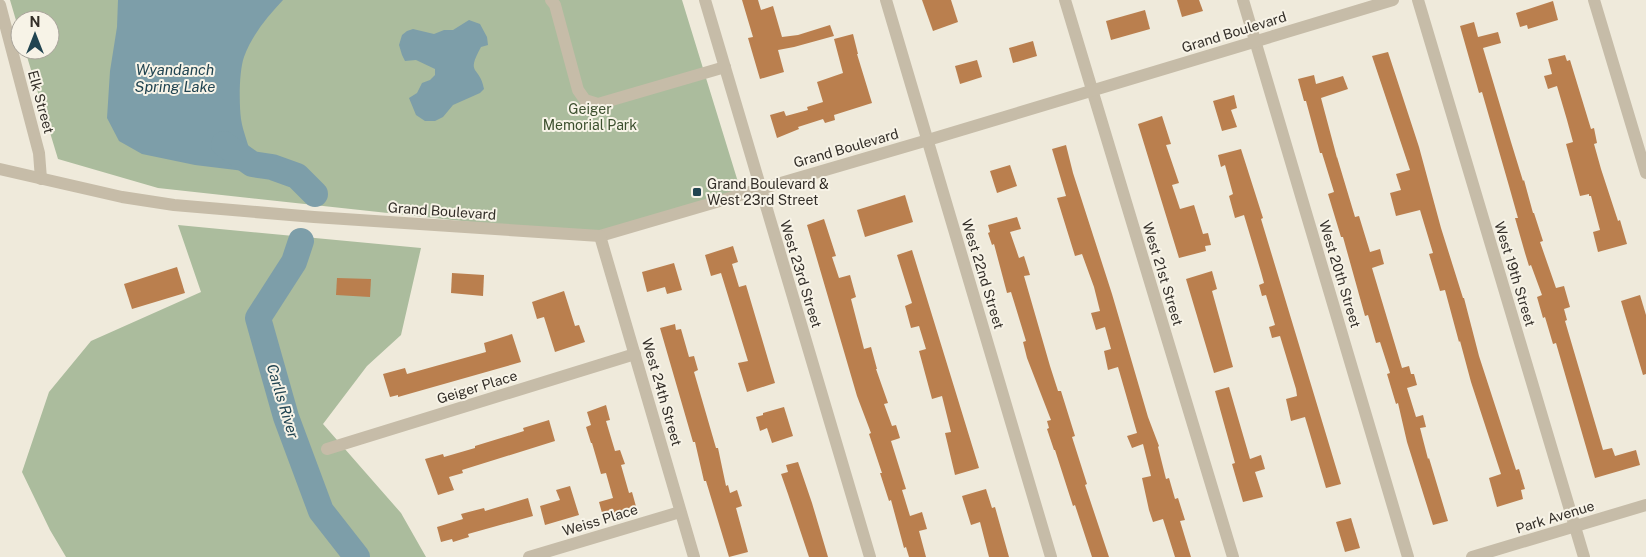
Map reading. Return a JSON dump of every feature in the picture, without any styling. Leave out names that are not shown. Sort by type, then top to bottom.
[{"type":"street","points":[[552,0],[578,90],[585,100],[598,104],[725,67]]},
{"type":"street","name":"West 23rd Street","points":[[705,0],[870,557]]},
{"type":"street","name":"West 22nd Street","points":[[886,0],[1051,557]]},
{"type":"street","name":"West 21st Street","points":[[1065,0],[1233,557]]},
{"type":"street","name":"West 20th Street","points":[[1243,0],[1408,557]]},
{"type":"street","name":"Grand Boulevard","points":[[0,169],[142,201],[195,208],[600,236],[928,140],[1392,0]]},
{"type":"street","name":"West 19th Street","points":[[1418,0],[1584,557]]},
{"type":"street","points":[[1594,0],[1646,173]]},
{"type":"street","name":"Elk Street","points":[[0,5],[39,153],[41,178]]},
{"type":"street","name":"West 24th Street","points":[[600,236],[694,557]]},
{"type":"street","name":"Geiger Place","points":[[327,449],[635,354]]},
{"type":"street","name":"Park Avenue","points":[[1472,557],[1646,505]]},
{"type":"street","name":"Weiss Place","points":[[529,557],[680,512]]},
{"type":"green space","name":"Geiger Memorial Park","points":[[10,0],[682,0],[742,195],[600,236],[158,188],[58,159],[28,60],[60,60],[60,10],[13,10]]},
{"type":"green space","points":[[178,225],[421,248],[401,335],[367,366],[323,424],[401,513],[426,557],[66,557],[50,530],[22,472],[49,392],[91,341],[201,292]]},
{"type":"water","name":"Wyandanch Spring Lake","points":[[118,0],[283,0],[256,34],[247,49],[242,63],[240,113],[252,164],[244,171],[195,165],[142,154],[119,141],[107,118],[110,71],[117,27]]},
{"type":"water","points":[[469,20],[480,24],[487,37],[488,45],[481,47],[474,62],[475,70],[480,76],[484,89],[480,93],[453,105],[443,117],[435,121],[425,121],[416,115],[409,98],[417,93],[422,83],[430,80],[435,75],[435,69],[416,60],[405,61],[399,45],[402,35],[413,29],[434,34],[444,30],[453,30]]},
{"type":"building","points":[[742,0],[758,0],[761,10],[773,6],[782,37],[798,35],[830,25],[834,36],[778,50],[784,72],[760,79],[748,38],[753,37]]},
{"type":"building","points":[[922,0],[951,0],[958,22],[933,31]]},
{"type":"building","points":[[1177,0],[1199,0],[1203,11],[1182,17]]},
{"type":"building","points":[[1553,1],[1558,20],[1528,29],[1527,25],[1520,27],[1516,13]]},
{"type":"building","points":[[1145,10],[1150,29],[1111,40],[1106,21]]},
{"type":"building","points":[[1474,22],[1478,37],[1498,32],[1501,43],[1483,48],[1543,241],[1540,242],[1556,288],[1564,286],[1570,307],[1564,309],[1567,320],[1565,321],[1603,450],[1612,448],[1615,456],[1636,450],[1640,465],[1595,478],[1556,343],[1553,344],[1545,317],[1543,318],[1537,297],[1542,295],[1525,253],[1515,218],[1518,218],[1509,186],[1482,92],[1479,93],[1460,26]]},
{"type":"building","points":[[853,34],[872,103],[834,115],[835,120],[825,123],[823,119],[798,127],[799,129],[777,138],[770,115],[784,111],[786,116],[808,110],[807,107],[823,102],[817,82],[843,73],[834,39]]},
{"type":"building","points":[[1033,41],[1037,56],[1013,63],[1009,48]]},
{"type":"building","points":[[1388,52],[1419,147],[1441,228],[1464,298],[1479,356],[1516,470],[1519,469],[1525,489],[1521,490],[1523,499],[1497,507],[1489,478],[1501,474],[1471,382],[1445,290],[1440,291],[1429,254],[1433,253],[1420,210],[1396,216],[1390,193],[1401,190],[1396,174],[1410,170],[1372,56]]},
{"type":"building","points":[[1565,55],[1567,61],[1570,60],[1591,129],[1594,128],[1597,143],[1594,144],[1601,169],[1627,244],[1598,252],[1593,232],[1600,230],[1591,196],[1589,194],[1580,196],[1566,144],[1573,142],[1557,86],[1548,89],[1544,76],[1552,74],[1548,59]]},
{"type":"building","points":[[977,60],[982,77],[960,84],[955,66]]},
{"type":"building","points":[[1314,75],[1316,84],[1343,76],[1348,89],[1321,98],[1355,217],[1359,216],[1370,252],[1380,249],[1384,264],[1372,268],[1402,368],[1409,366],[1411,374],[1414,374],[1417,385],[1407,388],[1416,417],[1423,415],[1426,427],[1420,428],[1448,521],[1433,525],[1407,442],[1398,403],[1396,404],[1387,374],[1390,373],[1380,342],[1376,343],[1368,315],[1365,316],[1343,237],[1341,237],[1328,194],[1334,192],[1322,153],[1320,153],[1298,79]]},
{"type":"building","points":[[1234,95],[1237,108],[1231,110],[1237,127],[1222,131],[1213,101]]},
{"type":"building","points":[[1162,116],[1171,144],[1166,145],[1179,183],[1172,185],[1180,209],[1194,205],[1203,234],[1208,233],[1211,245],[1205,246],[1206,251],[1179,258],[1138,124]]},
{"type":"building","points":[[1066,145],[1148,417],[1159,446],[1166,479],[1169,478],[1175,499],[1178,498],[1185,520],[1180,521],[1191,557],[1175,557],[1163,519],[1153,522],[1149,510],[1142,478],[1151,476],[1143,444],[1132,448],[1127,436],[1137,433],[1118,367],[1108,370],[1104,351],[1111,349],[1105,327],[1096,330],[1091,313],[1100,311],[1094,287],[1082,254],[1075,256],[1057,198],[1066,196],[1052,149]]},
{"type":"building","points":[[1241,149],[1341,484],[1326,488],[1305,417],[1291,421],[1286,399],[1297,396],[1296,389],[1280,336],[1272,338],[1269,327],[1275,325],[1266,295],[1262,296],[1259,285],[1264,283],[1261,272],[1244,215],[1235,218],[1229,196],[1233,194],[1225,165],[1221,167],[1218,155]]},
{"type":"building","points":[[1010,165],[1017,186],[997,193],[990,171]]},
{"type":"building","points":[[905,195],[913,222],[865,237],[857,210]]},
{"type":"building","points":[[1017,217],[1021,229],[1010,232],[1019,258],[1024,256],[1030,275],[1024,276],[1050,366],[1058,391],[1061,391],[1075,436],[1072,437],[1087,484],[1085,485],[1109,557],[1092,557],[1047,429],[1049,428],[1047,421],[1051,420],[1027,358],[1023,342],[1026,341],[1011,292],[1007,293],[994,244],[992,245],[988,233],[990,232],[988,225]]},
{"type":"building","points":[[824,219],[836,256],[832,257],[839,278],[850,275],[856,297],[851,299],[864,349],[871,347],[876,369],[888,403],[884,404],[892,426],[896,425],[900,438],[891,441],[906,489],[902,490],[910,516],[922,512],[927,529],[919,531],[926,557],[909,557],[906,547],[904,548],[891,500],[889,501],[880,473],[882,473],[869,434],[871,433],[857,396],[807,225]]},
{"type":"building","points":[[733,246],[738,262],[732,264],[739,287],[746,285],[775,383],[747,392],[738,363],[748,361],[733,312],[721,273],[711,276],[705,255]]},
{"type":"building","points":[[912,250],[979,468],[955,475],[945,433],[951,432],[942,396],[932,399],[919,351],[926,349],[919,326],[911,328],[905,306],[912,303],[897,255]]},
{"type":"building","points":[[674,263],[682,290],[667,294],[665,287],[647,292],[642,272]]},
{"type":"building","points":[[177,267],[185,293],[132,309],[124,284]]},
{"type":"building","points":[[1212,271],[1217,289],[1212,291],[1233,367],[1214,373],[1186,279]]},
{"type":"building","points":[[452,273],[484,275],[483,296],[451,293]]},
{"type":"building","points":[[337,278],[371,279],[370,297],[336,295]]},
{"type":"building","points":[[564,291],[575,326],[579,325],[585,342],[555,352],[544,317],[537,319],[532,302]]},
{"type":"building","points":[[1640,295],[1646,315],[1646,374],[1643,375],[1621,301]]},
{"type":"building","points":[[675,324],[676,330],[681,329],[689,357],[694,356],[698,370],[694,372],[716,448],[718,448],[726,486],[728,485],[730,493],[737,490],[742,506],[736,508],[748,552],[729,557],[706,481],[704,481],[695,442],[693,442],[660,328]]},
{"type":"building","points":[[512,334],[521,362],[398,397],[398,395],[390,397],[383,374],[405,368],[407,374],[486,352],[484,343]]},
{"type":"building","points":[[1229,387],[1250,459],[1261,455],[1265,469],[1255,472],[1263,497],[1243,502],[1232,464],[1235,463],[1215,391]]},
{"type":"building","points":[[606,405],[610,420],[606,421],[615,451],[620,450],[625,464],[621,465],[629,493],[632,492],[637,510],[604,520],[599,502],[613,498],[606,473],[601,474],[586,427],[591,425],[587,412]]},
{"type":"building","points":[[784,407],[793,436],[772,443],[767,428],[760,431],[756,417]]},
{"type":"building","points":[[549,420],[555,441],[462,470],[463,473],[449,477],[454,490],[438,495],[425,459],[443,454],[444,457],[475,448],[475,446],[524,431],[523,428]]},
{"type":"building","points":[[798,462],[828,557],[809,557],[781,474],[788,472],[786,465]]},
{"type":"building","points":[[570,486],[579,515],[545,525],[540,506],[560,500],[556,490]]},
{"type":"building","points":[[986,489],[992,508],[995,507],[1009,557],[989,557],[980,522],[971,525],[962,496]]},
{"type":"building","points":[[528,498],[533,516],[468,534],[469,537],[453,542],[452,539],[441,542],[437,527],[463,519],[461,514],[484,508],[485,511]]},
{"type":"building","points":[[1351,518],[1360,548],[1345,552],[1336,522]]},
{"type":"waterway","name":"Carlls River","points":[[224,144],[252,164],[272,167],[297,176],[315,194]]},
{"type":"waterway","name":"Carlls River","points":[[301,241],[294,262],[258,318],[286,417],[321,511],[357,557]]},
{"type":"place","name":"Grand Boulevard & West 23rd Street","points":[[697,192]]}]
